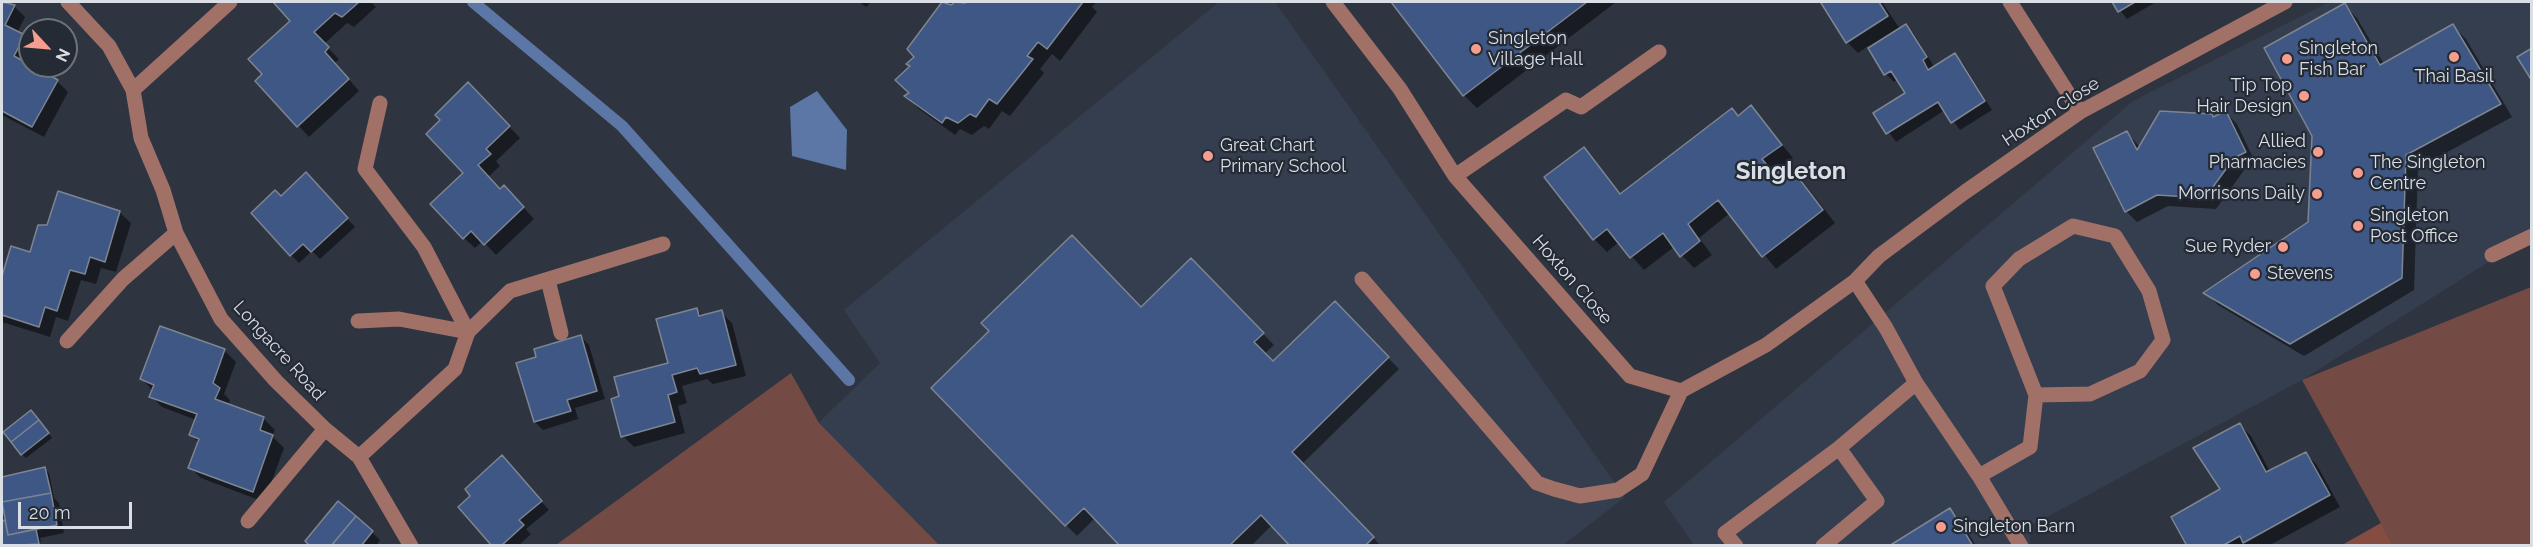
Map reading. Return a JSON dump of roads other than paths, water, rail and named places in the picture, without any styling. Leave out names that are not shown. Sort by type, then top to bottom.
[{"type":"street","name":"Longacre Road","points":[[68,2],[109,46],[133,90],[141,138],[163,190],[176,232],[221,319],[276,381],[325,429],[359,457],[411,546]]},
{"type":"street","points":[[133,90],[230,2]]},
{"type":"street","name":"Hoxton Close","points":[[1333,2],[1400,89],[1455,176],[1630,376],[1681,391],[1766,345],[1855,281],[1879,256],[2080,112],[2285,2]]},
{"type":"street","points":[[2010,2],[2080,112]]},
{"type":"street","points":[[1455,176],[1566,100],[1581,107],[1659,52]]},
{"type":"street","points":[[380,103],[365,169],[424,246],[468,332]]},
{"type":"street","points":[[1979,476],[2030,447],[2037,395],[1993,286],[2019,259],[2073,226],[2115,236],[2149,291],[2163,340],[2140,371],[2090,394],[2037,395]]},
{"type":"street","points":[[68,341],[123,279],[176,232]]},
{"type":"street","points":[[2492,255],[2532,236]]},
{"type":"street","points":[[359,457],[455,369],[468,332],[510,291],[663,244]]},
{"type":"street","points":[[548,279],[561,333]]},
{"type":"street","points":[[1362,279],[1538,483],[1554,489],[1580,496],[1618,490],[1642,474],[1681,391]]},
{"type":"street","points":[[1855,281],[1886,328],[1916,383],[1979,476],[2021,546]]},
{"type":"street","points":[[358,321],[399,319],[468,332]]},
{"type":"street","points":[[1736,546],[1725,533],[1839,448],[1916,383]]},
{"type":"street","points":[[248,521],[325,429]]},
{"type":"street","points":[[1823,546],[1877,501],[1839,448]]},
{"type":"water","points":[[817,91],[847,130],[846,170],[792,156],[790,107]]},
{"type":"waterway","points":[[473,2],[622,126],[849,380]]},
{"type":"place","name":"Singleton Village Hall","points":[[1476,49]]},
{"type":"place","name":"Thai Basil","points":[[2454,57]]},
{"type":"place","name":"Singleton Fish Bar","points":[[2287,59]]},
{"type":"place","name":"Tip Top Hair Design","points":[[2304,96]]},
{"type":"place","name":"Allied Pharmacies","points":[[2318,152]]},
{"type":"place","name":"Great Chart Primary School","points":[[1208,156]]},
{"type":"place","name":"The Singleton Centre","points":[[2358,173]]},
{"type":"place","name":"Morrisons Daily","points":[[2317,194]]},
{"type":"place","name":"Singleton Post Office","points":[[2358,226]]},
{"type":"place","name":"Sue Ryder","points":[[2283,247]]},
{"type":"place","name":"Stevens","points":[[2255,274]]},
{"type":"place","name":"Singleton Barn","points":[[1941,527]]},
{"type":"district","name":"Singleton","points":[[1791,172]]}]
